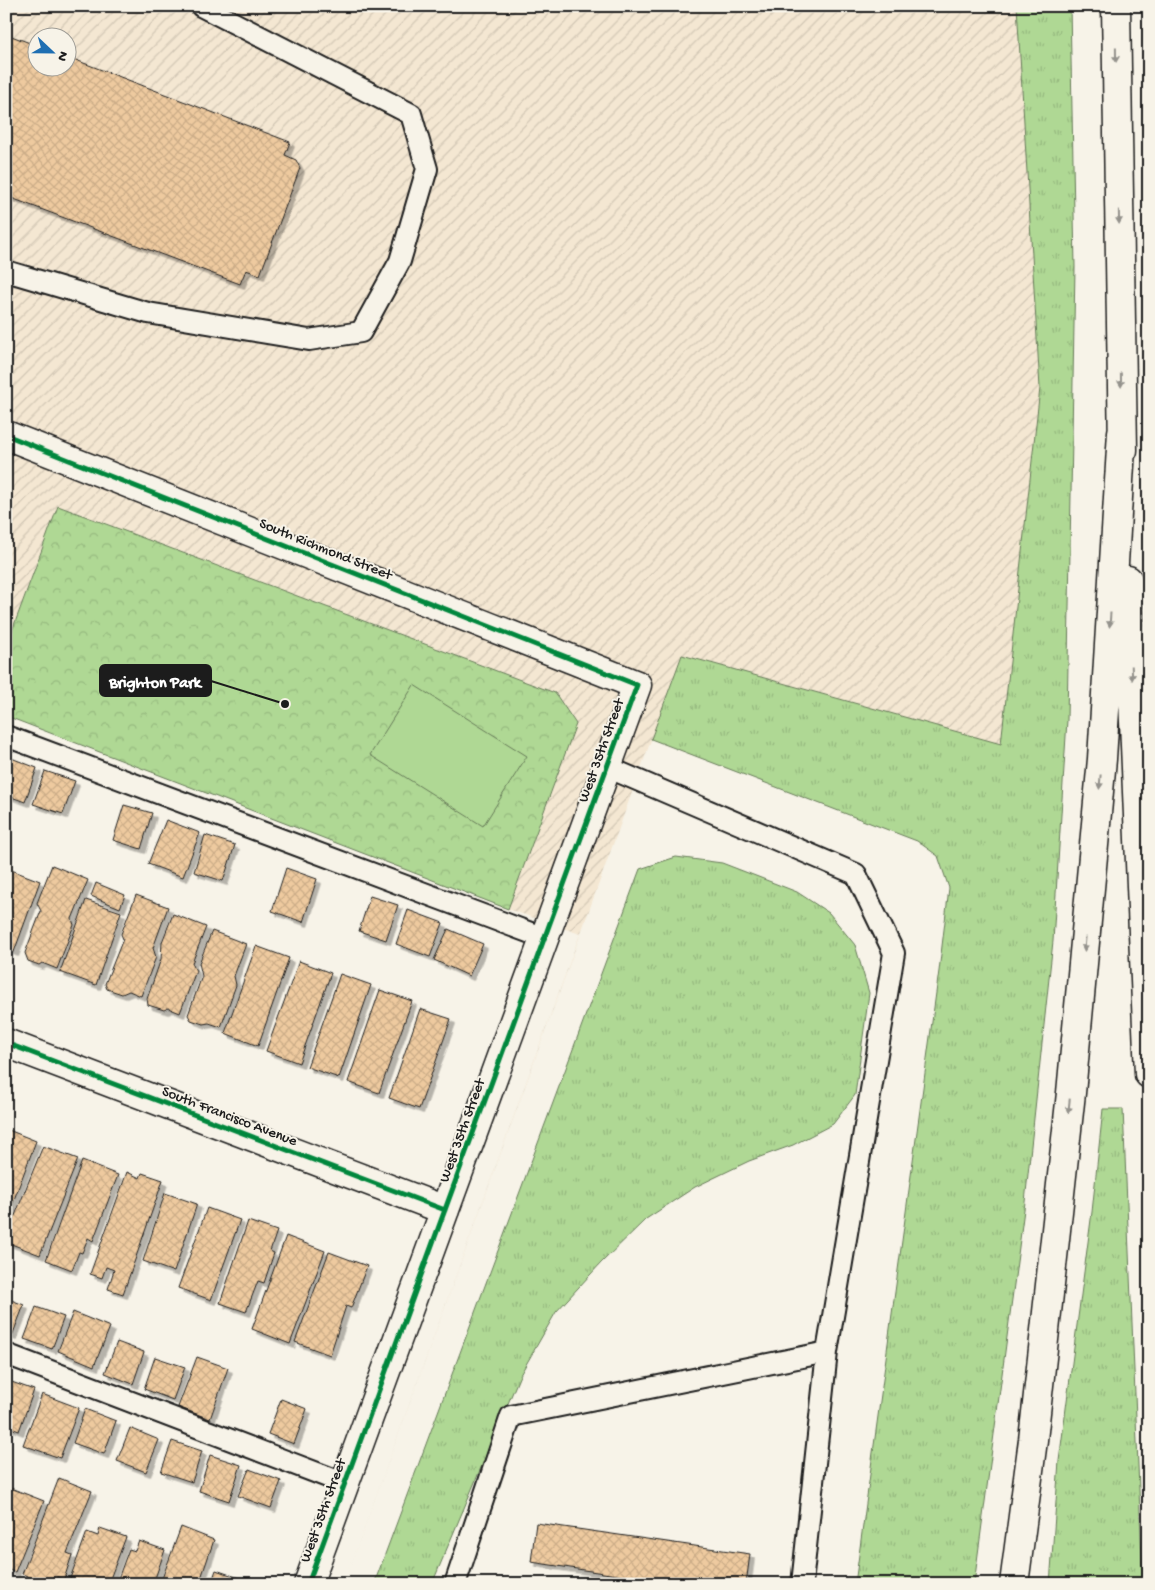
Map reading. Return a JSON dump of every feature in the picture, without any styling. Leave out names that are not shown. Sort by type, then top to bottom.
[{"type":"main road","points":[[1116,6],[1122,432],[1149,1074]]},
{"type":"main road","points":[[1014,1584],[1033,1440],[1092,867],[1102,759],[1122,432]]},
{"type":"main road","name":"South Richmond Street","points":[[6,435],[637,684]]},
{"type":"main road","name":"West 35th Street","points":[[308,1584],[637,684]]},
{"type":"main road","name":"South Francisco Avenue","points":[[6,1043],[445,1210]]},
{"type":"lane","points":[[6,271],[148,313],[309,340],[361,332],[400,261],[427,169],[411,114],[201,6]]},
{"type":"lane","points":[[6,736],[544,938]]},
{"type":"lane","points":[[607,767],[856,874],[894,953],[827,1352],[802,1584]]},
{"type":"lane","points":[[455,1584],[511,1416],[827,1352]]},
{"type":"lane","points":[[6,1354],[346,1484]]},
{"type":"shaded area","points":[[6,6],[1017,6],[1040,388],[1001,745],[682,655],[344,1584],[580,934],[508,909],[576,724],[555,693],[58,506],[6,647]]},
{"type":"green space","points":[[1017,6],[1070,6],[1075,267],[1067,720],[1053,941],[1025,1202],[974,1584],[855,1584],[949,888],[938,856],[917,841],[651,739],[682,655],[1001,744],[1040,388]]},
{"type":"green space","points":[[58,506],[555,693],[576,724],[508,909],[6,716],[6,647]]},
{"type":"green space","points":[[414,685],[527,756],[483,826],[370,755]]},
{"type":"green space","points":[[676,857],[722,863],[797,892],[829,913],[855,945],[869,993],[855,1095],[833,1124],[793,1145],[749,1161],[695,1187],[646,1219],[601,1263],[556,1312],[520,1375],[432,1584],[374,1584],[640,869]]},
{"type":"green space","points":[[1103,1109],[1123,1109],[1143,1584],[1050,1584],[1059,1461],[1092,1212]]},
{"type":"building","points":[[6,34],[28,42],[28,78],[78,78],[78,61],[290,142],[285,155],[296,160],[300,168],[260,275],[246,270],[240,284],[6,196]]},
{"type":"building","points":[[6,756],[37,768],[25,802],[6,795]]},
{"type":"building","points":[[45,771],[75,781],[63,814],[33,804]]},
{"type":"building","points":[[124,805],[152,813],[141,849],[113,840]]},
{"type":"building","points":[[166,820],[200,833],[183,877],[148,864]]},
{"type":"building","points":[[205,835],[235,845],[223,881],[194,872]]},
{"type":"building","points":[[52,865],[88,880],[72,919],[74,925],[57,969],[42,963],[39,965],[28,961],[25,953],[41,911],[37,903]]},
{"type":"building","points":[[6,868],[40,881],[14,952],[6,949]]},
{"type":"building","points":[[286,868],[317,879],[303,922],[272,911]]},
{"type":"building","points":[[96,883],[125,895],[120,908],[91,896]]},
{"type":"building","points":[[136,895],[168,907],[153,948],[156,957],[141,996],[129,991],[122,994],[107,989],[105,984],[123,939],[121,934]]},
{"type":"building","points":[[370,896],[398,905],[386,940],[359,931]]},
{"type":"building","points":[[86,900],[121,912],[96,985],[60,972]]},
{"type":"building","points":[[408,910],[443,923],[430,957],[396,944]]},
{"type":"building","points":[[173,914],[206,927],[192,963],[196,971],[180,1013],[168,1008],[164,1010],[148,1005],[147,999],[161,959],[162,942]]},
{"type":"building","points":[[448,929],[483,944],[469,976],[434,960]]},
{"type":"building","points":[[212,931],[246,944],[234,976],[236,985],[221,1027],[191,1020],[188,1015],[202,976],[199,963]]},
{"type":"building","points":[[256,946],[289,958],[258,1046],[225,1033]]},
{"type":"building","points":[[299,961],[331,973],[299,1063],[266,1051]]},
{"type":"building","points":[[340,974],[371,985],[339,1078],[307,1067]]},
{"type":"building","points":[[380,990],[412,1001],[379,1093],[348,1082]]},
{"type":"building","points":[[420,1009],[451,1019],[419,1109],[389,1098]]},
{"type":"building","points":[[6,1129],[36,1141],[6,1221]]},
{"type":"building","points":[[43,1146],[78,1159],[40,1255],[6,1242],[6,1238]]},
{"type":"building","points":[[82,1161],[118,1175],[93,1241],[88,1238],[82,1253],[79,1252],[72,1270],[46,1260]]},
{"type":"building","points":[[127,1172],[140,1178],[142,1173],[163,1180],[123,1294],[108,1289],[114,1270],[106,1267],[102,1278],[90,1274]]},
{"type":"building","points":[[165,1193],[197,1204],[174,1272],[143,1261]]},
{"type":"building","points":[[207,1208],[240,1220],[211,1300],[178,1288]]},
{"type":"building","points":[[248,1221],[277,1231],[270,1251],[274,1253],[264,1283],[258,1281],[246,1312],[220,1303]]},
{"type":"building","points":[[286,1236],[325,1251],[290,1344],[252,1329]]},
{"type":"building","points":[[329,1252],[367,1266],[351,1308],[346,1306],[330,1355],[295,1342]]},
{"type":"building","points":[[6,1298],[24,1305],[12,1336],[6,1334]]},
{"type":"building","points":[[36,1307],[64,1317],[52,1349],[24,1339]]},
{"type":"building","points":[[73,1312],[110,1327],[94,1366],[58,1351]]},
{"type":"building","points":[[117,1342],[144,1352],[133,1384],[105,1373]]},
{"type":"building","points":[[155,1357],[185,1367],[173,1400],[144,1389]]},
{"type":"building","points":[[197,1357],[228,1368],[210,1419],[178,1407]]},
{"type":"building","points":[[6,1380],[34,1390],[19,1431],[6,1426]]},
{"type":"building","points":[[42,1394],[79,1408],[60,1458],[23,1445]]},
{"type":"building","points":[[281,1399],[307,1409],[294,1444],[268,1434]]},
{"type":"building","points":[[85,1409],[116,1421],[104,1454],[73,1443]]},
{"type":"building","points":[[130,1428],[159,1440],[146,1472],[117,1461]]},
{"type":"building","points":[[172,1441],[202,1451],[192,1482],[161,1472]]},
{"type":"building","points":[[210,1455],[241,1465],[229,1501],[199,1491]]},
{"type":"building","points":[[249,1469],[281,1481],[271,1508],[238,1496]]},
{"type":"building","points":[[59,1478],[92,1491],[67,1553],[72,1555],[64,1579],[57,1577],[54,1584],[30,1584],[32,1578],[22,1574]]},
{"type":"building","points":[[8,1487],[44,1501],[15,1572],[6,1569],[6,1492]]},
{"type":"building","points":[[536,1523],[750,1554],[746,1584],[676,1584],[531,1562]]},
{"type":"building","points":[[181,1527],[214,1540],[199,1584],[160,1584]]},
{"type":"building","points":[[100,1528],[126,1537],[108,1584],[68,1584],[87,1532],[98,1536]]},
{"type":"building","points":[[139,1541],[165,1550],[153,1584],[116,1584],[129,1549],[135,1551]]},
{"type":"building","points":[[216,1570],[242,1579],[241,1584],[211,1584]]},
{"type":"cycle path","points":[[6,435],[637,685],[308,1584]]},
{"type":"cycle path","points":[[6,1043],[445,1210]]},
{"type":"place","name":"Brighton Park","points":[[285,704]]}]
